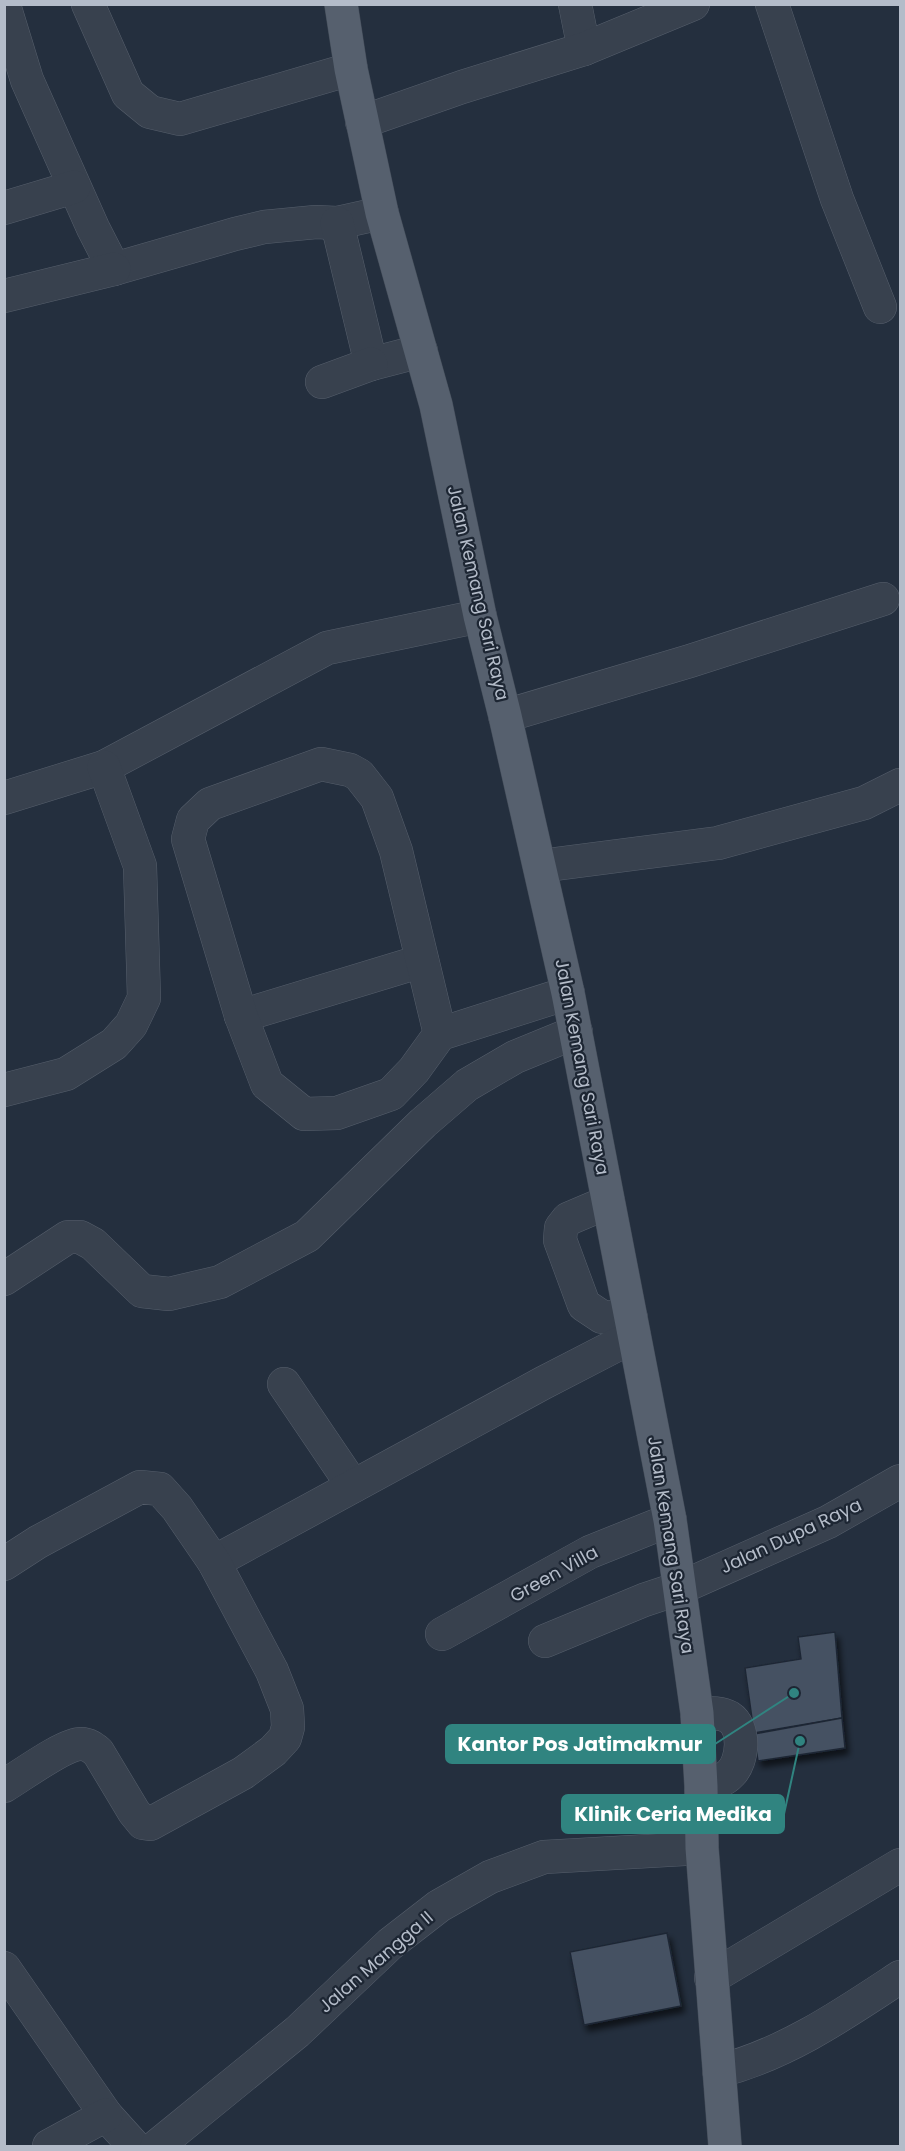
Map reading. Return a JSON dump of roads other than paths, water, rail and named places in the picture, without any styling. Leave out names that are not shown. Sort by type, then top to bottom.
[{"type":"main road","name":"Jalan Kemang Sari Raya","points":[[340,4],[351,69],[382,213],[436,405],[480,615],[506,716],[568,993],[670,1520],[697,1713],[702,1848],[724,2146]]},
{"type":"street","points":[[88,4],[128,94],[150,112],[180,119],[351,69]]},
{"type":"street","points":[[575,4],[584,49]]},
{"type":"street","points":[[362,122],[462,87],[584,49],[693,4]]},
{"type":"street","points":[[772,4],[837,199],[880,307]]},
{"type":"street","points":[[4,5],[16,83],[74,187],[114,269]]},
{"type":"street","points":[[4,208],[74,187]]},
{"type":"street","points":[[4,296],[114,269],[264,227],[316,222],[337,223],[382,213]]},
{"type":"street","points":[[337,223],[370,364]]},
{"type":"street","points":[[322,382],[370,364],[422,351]]},
{"type":"street","points":[[506,716],[690,661],[883,598]]},
{"type":"street","points":[[4,798],[104,767],[327,648],[480,615]]},
{"type":"street","points":[[440,1034],[396,850],[377,798],[359,775],[350,770],[321,764],[210,804],[194,820],[188,839],[241,1016],[267,1084],[304,1114],[337,1113],[391,1094],[414,1070],[440,1034],[568,993]]},
{"type":"street","points":[[4,1090],[66,1074],[114,1044],[131,1025],[144,998],[140,866],[104,767]]},
{"type":"street","points":[[540,866],[718,843],[864,802],[900,785]]},
{"type":"street","points":[[241,1016],[422,961]]},
{"type":"street","points":[[4,1279],[68,1237],[80,1237],[93,1244],[142,1291],[169,1294],[220,1282],[307,1236],[423,1123],[466,1085],[515,1057],[576,1032]]},
{"type":"street","points":[[608,1202],[568,1219],[561,1228],[560,1240],[584,1305],[602,1317],[633,1327]]},
{"type":"street","points":[[213,1562],[543,1383],[633,1327]]},
{"type":"street","points":[[284,1384],[353,1486]]},
{"type":"street","name":"Jalan Dupa Raya","points":[[545,1641],[644,1600],[680,1588],[828,1522],[900,1481]]},
{"type":"street","points":[[4,1564],[38,1542],[140,1487],[160,1489],[177,1508],[213,1562],[272,1671],[287,1709],[288,1727],[285,1738],[243,1773],[150,1824],[143,1823],[134,1812],[98,1752],[91,1746],[81,1744],[67,1747],[4,1786]]},
{"type":"street","name":"Green Villa","points":[[442,1634],[590,1552],[670,1520]]},
{"type":"street","name":"Jalan Mangga II","points":[[157,2146],[297,2032],[390,1944],[439,1906],[490,1877],[544,1857],[702,1848]]},
{"type":"street","points":[[711,1978],[900,1864]]},
{"type":"street","points":[[4,1968],[106,2115],[134,2146]]},
{"type":"street","points":[[719,2071],[735,2067],[817,2031],[900,1977]]},
{"type":"street","points":[[50,2146],[106,2115]]},
{"type":"place","name":"Kantor Pos Jatimakmur","points":[[794,1693]]},
{"type":"place","name":"Klinik Ceria Medika","points":[[800,1741]]}]
